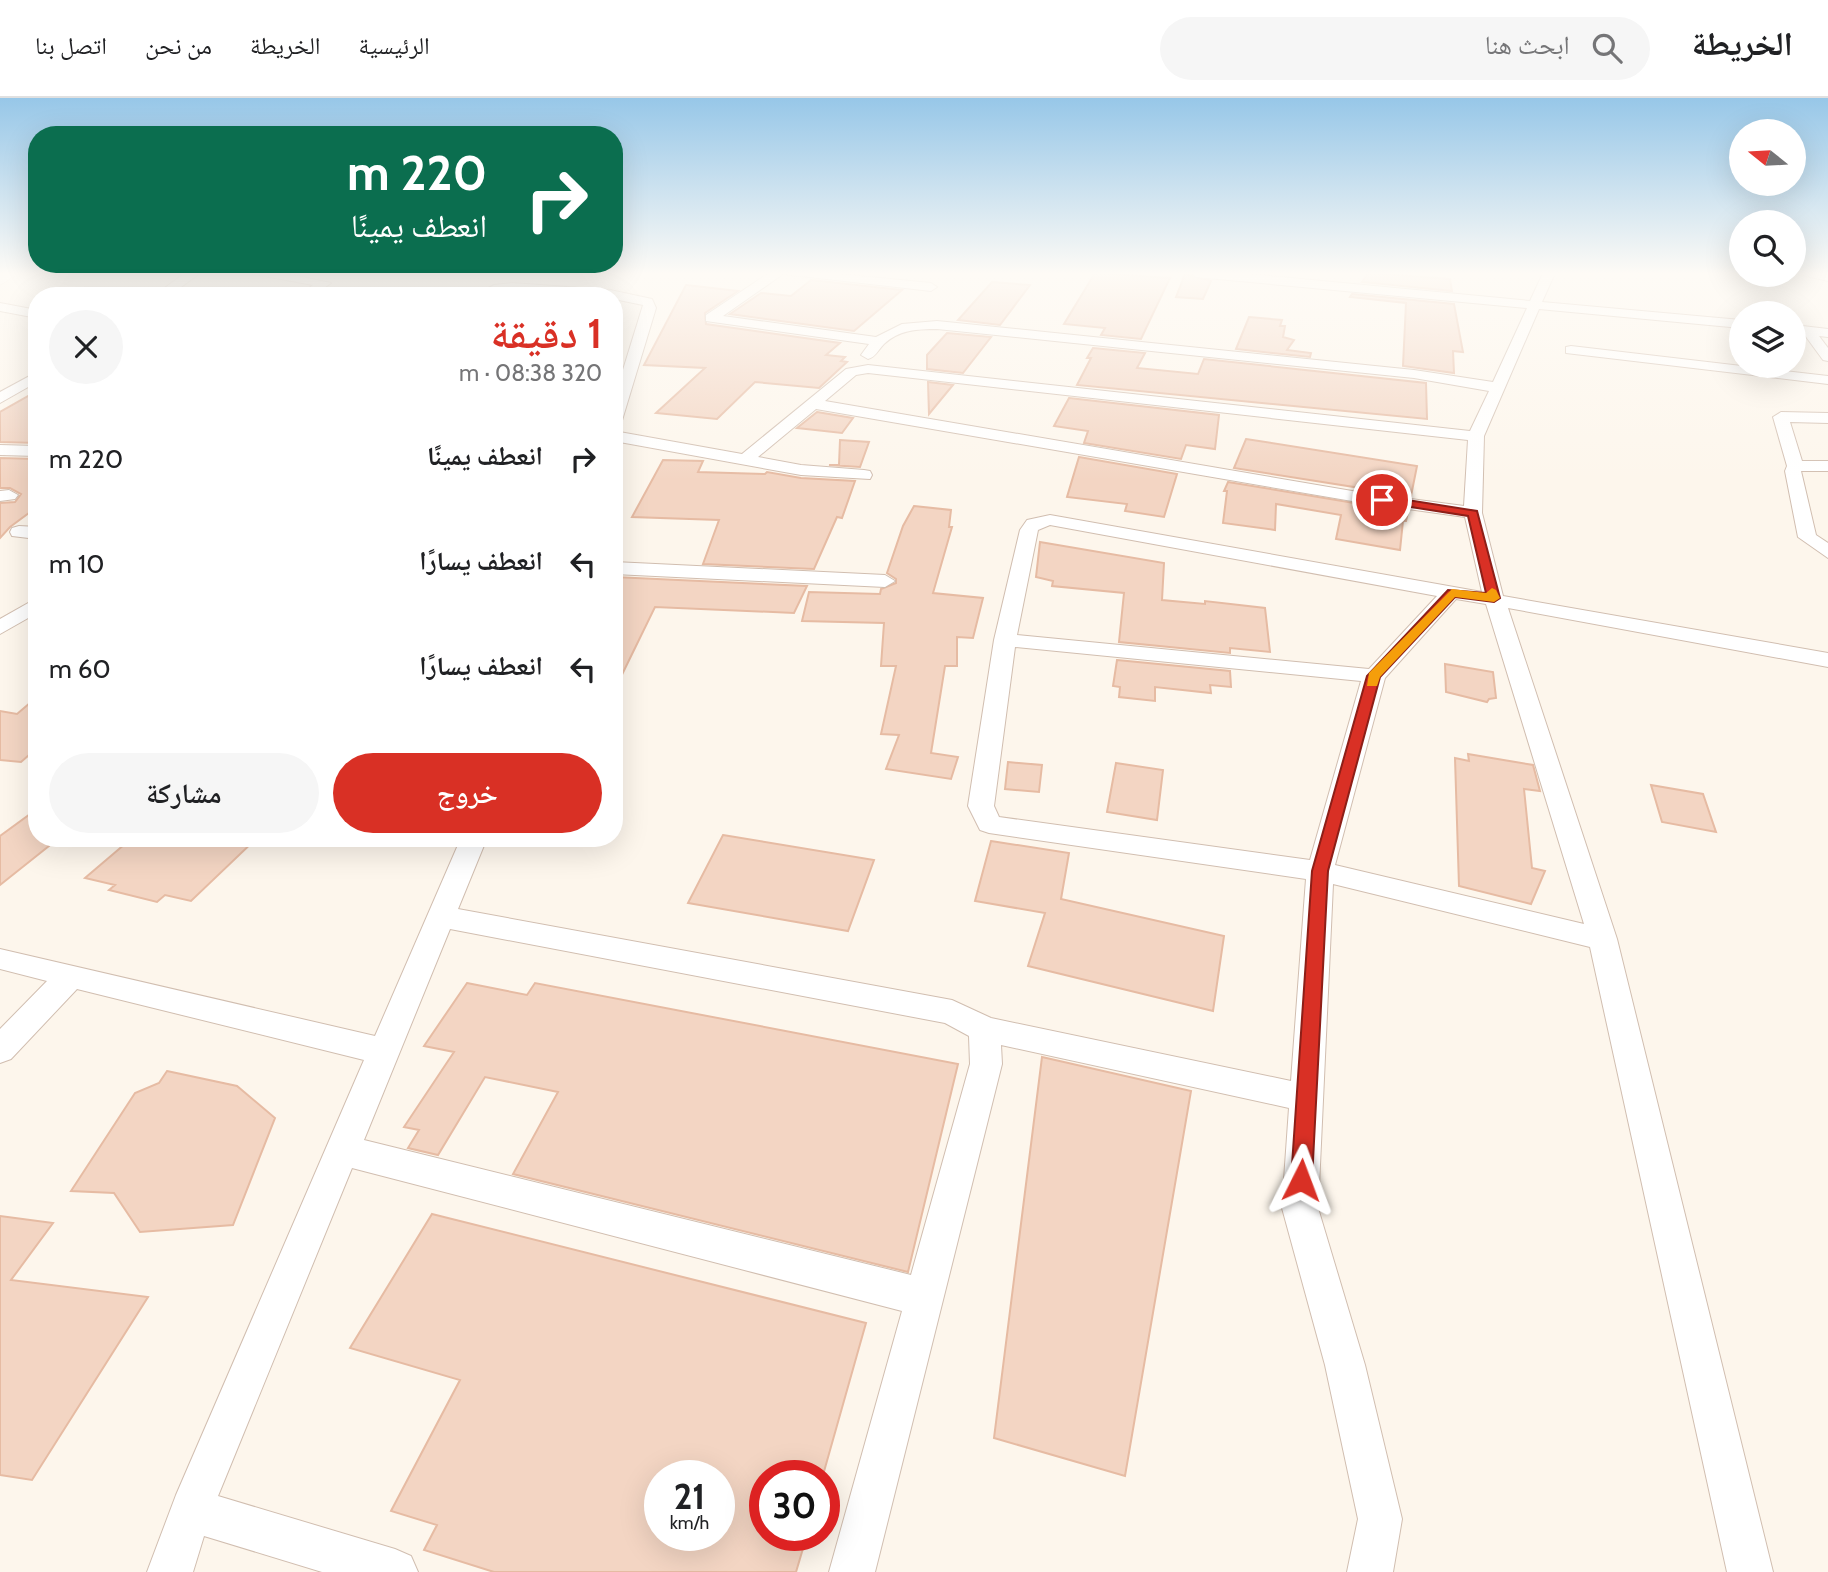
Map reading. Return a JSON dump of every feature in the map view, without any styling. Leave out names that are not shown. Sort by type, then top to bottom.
[{"type":"street","points":[[623,395],[640,342]]},
{"type":"street","points":[[868,355],[876,342]]},
{"type":"street","points":[[1100,342],[1414,374],[1500,388]]},
{"type":"street","points":[[1519,342],[1500,388],[1490,400],[1476,436],[1473,513],[1494,598],[1603,939],[1750,1572]]},
{"type":"street","points":[[1813,342],[1828,357]]},
{"type":"street","points":[[1571,350],[1828,380]]},
{"type":"street","points":[[745,460],[816,404],[851,372],[880,369],[1476,436]]},
{"type":"street","points":[[0,398],[28,384]]},
{"type":"street","points":[[816,404],[1473,513]]},
{"type":"street","points":[[1828,418],[1781,416],[1795,466],[1793,471],[1807,537],[1828,552]]},
{"type":"street","points":[[623,438],[801,470],[863,475]]},
{"type":"street","points":[[0,450],[28,451]]},
{"type":"street","points":[[1795,466],[1828,466]]},
{"type":"street","points":[[1603,939],[1320,871],[989,824],[981,806],[1005,640],[1029,530],[1040,520],[1452,593],[1494,598],[1828,660]]},
{"type":"street","points":[[623,568],[885,581]]},
{"type":"street","points":[[1370,1572],[1380,1519],[1345,1365],[1300,1208],[1320,871],[1374,676],[1452,593]]},
{"type":"street","points":[[0,628],[28,610]]},
{"type":"street","points":[[1005,640],[1374,676]]},
{"type":"street","points":[[170,1572],[191,1510],[470,847]]},
{"type":"street","points":[[442,917],[952,1012],[984,1029],[1306,1098]]},
{"type":"street","points":[[3,960],[386,1052]]},
{"type":"street","points":[[0,1050],[71,976]]},
{"type":"street","points":[[852,1572],[922,1297],[986,1064],[984,1029]]},
{"type":"street","points":[[344,1151],[922,1297]]},
{"type":"street","points":[[191,1510],[395,1572]]},
{"type":"building","points":[[656,342],[831,342],[840,343],[826,355],[845,357],[841,361],[847,362],[819,388],[755,382],[717,419],[656,413],[705,368],[644,365]]},
{"type":"building","points":[[939,342],[987,342],[963,373],[927,369],[927,355]]},
{"type":"building","points":[[1239,342],[1293,342],[1287,350],[1311,353],[1310,357],[1236,349]]},
{"type":"building","points":[[1404,342],[1461,342],[1463,352],[1453,351],[1454,373],[1403,366]]},
{"type":"building","points":[[1093,348],[1145,353],[1137,368],[1198,374],[1204,359],[1426,383],[1427,419],[1077,385],[1091,358],[1087,358]]},
{"type":"building","points":[[928,382],[953,385],[929,414]]},
{"type":"building","points":[[28,396],[28,443],[0,442],[0,412]]},
{"type":"building","points":[[1069,398],[1219,415],[1215,449],[1186,445],[1181,459],[1084,443],[1088,431],[1054,426]]},
{"type":"building","points":[[817,412],[853,418],[842,433],[797,428]]},
{"type":"building","points":[[1246,439],[1417,466],[1411,496],[1234,468]]},
{"type":"building","points":[[840,440],[869,442],[860,467],[829,465],[839,465]]},
{"type":"building","points":[[1079,457],[1177,474],[1164,517],[1125,511],[1127,504],[1067,497]]},
{"type":"building","points":[[0,458],[28,459],[28,514],[0,538],[0,503],[15,502],[21,494],[10,488],[0,488]]},
{"type":"building","points":[[663,460],[703,461],[698,472],[767,472],[801,478],[855,481],[842,518],[837,517],[814,569],[703,564],[719,520],[632,517]]},
{"type":"building","points":[[1228,482],[1408,512],[1406,521],[1403,521],[1400,550],[1336,539],[1341,515],[1276,504],[1275,530],[1223,523],[1227,491],[1224,491]]},
{"type":"building","points":[[914,506],[951,510],[949,527],[952,527],[933,593],[983,598],[973,638],[957,637],[957,666],[945,666],[931,753],[958,757],[951,779],[886,769],[899,735],[881,734],[896,666],[881,666],[884,623],[802,621],[809,592],[880,594],[881,589],[896,583],[896,579],[887,573],[903,526]]},
{"type":"building","points":[[1040,542],[1164,563],[1162,600],[1205,604],[1205,601],[1265,608],[1270,652],[1230,648],[1230,653],[1119,642],[1124,593],[1052,586],[1053,581],[1036,577]]},
{"type":"building","points":[[623,577],[807,586],[794,613],[655,607],[623,673]]},
{"type":"building","points":[[1117,660],[1230,671],[1231,687],[1210,685],[1211,693],[1155,687],[1155,701],[1119,697],[1120,687],[1113,686]]},
{"type":"building","points":[[1445,664],[1493,672],[1496,698],[1487,702],[1446,692]]},
{"type":"building","points":[[28,705],[28,756],[21,762],[0,760],[0,711],[17,714]]},
{"type":"building","points":[[1468,754],[1533,765],[1540,791],[1524,789],[1532,868],[1545,871],[1531,904],[1459,886],[1455,758],[1469,761]]},
{"type":"building","points":[[1008,762],[1042,765],[1039,792],[1005,789]]},
{"type":"building","points":[[1116,763],[1163,770],[1157,820],[1107,812]]},
{"type":"building","points":[[1651,785],[1703,794],[1716,832],[1662,822]]},
{"type":"building","points":[[28,816],[28,847],[48,847],[0,885],[0,836]]},
{"type":"building","points":[[723,835],[874,860],[848,931],[688,903]]},
{"type":"building","points":[[991,841],[1069,853],[1061,899],[1224,936],[1213,1011],[1028,966],[1045,913],[975,901]]},
{"type":"building","points":[[121,847],[248,847],[191,901],[165,895],[157,902],[109,890],[115,885],[85,878]]},
{"type":"building","points":[[467,983],[527,995],[535,983],[958,1064],[908,1272],[513,1174],[558,1092],[485,1077],[438,1155],[408,1148],[419,1130],[404,1127],[454,1052],[424,1046]]},
{"type":"building","points":[[1042,1057],[1191,1091],[1125,1476],[994,1438]]},
{"type":"building","points":[[167,1071],[237,1086],[275,1118],[233,1225],[140,1232],[114,1193],[71,1191],[135,1093],[159,1083]]},
{"type":"building","points":[[432,1214],[866,1323],[827,1460],[749,1460],[749,1551],[802,1551],[796,1572],[494,1572],[424,1550],[437,1525],[391,1511],[460,1380],[350,1348]]},
{"type":"building","points":[[0,1216],[53,1223],[11,1280],[148,1297],[32,1480],[0,1475]]},
{"type":"slow traffic","points":[[1372,683],[1374,676],[1452,593],[1494,598],[1492,592]]},
{"type":"route","points":[[1301,1180],[1320,871],[1374,676],[1452,593],[1494,598],[1479,548],[1473,513],[1382,500]]}]
